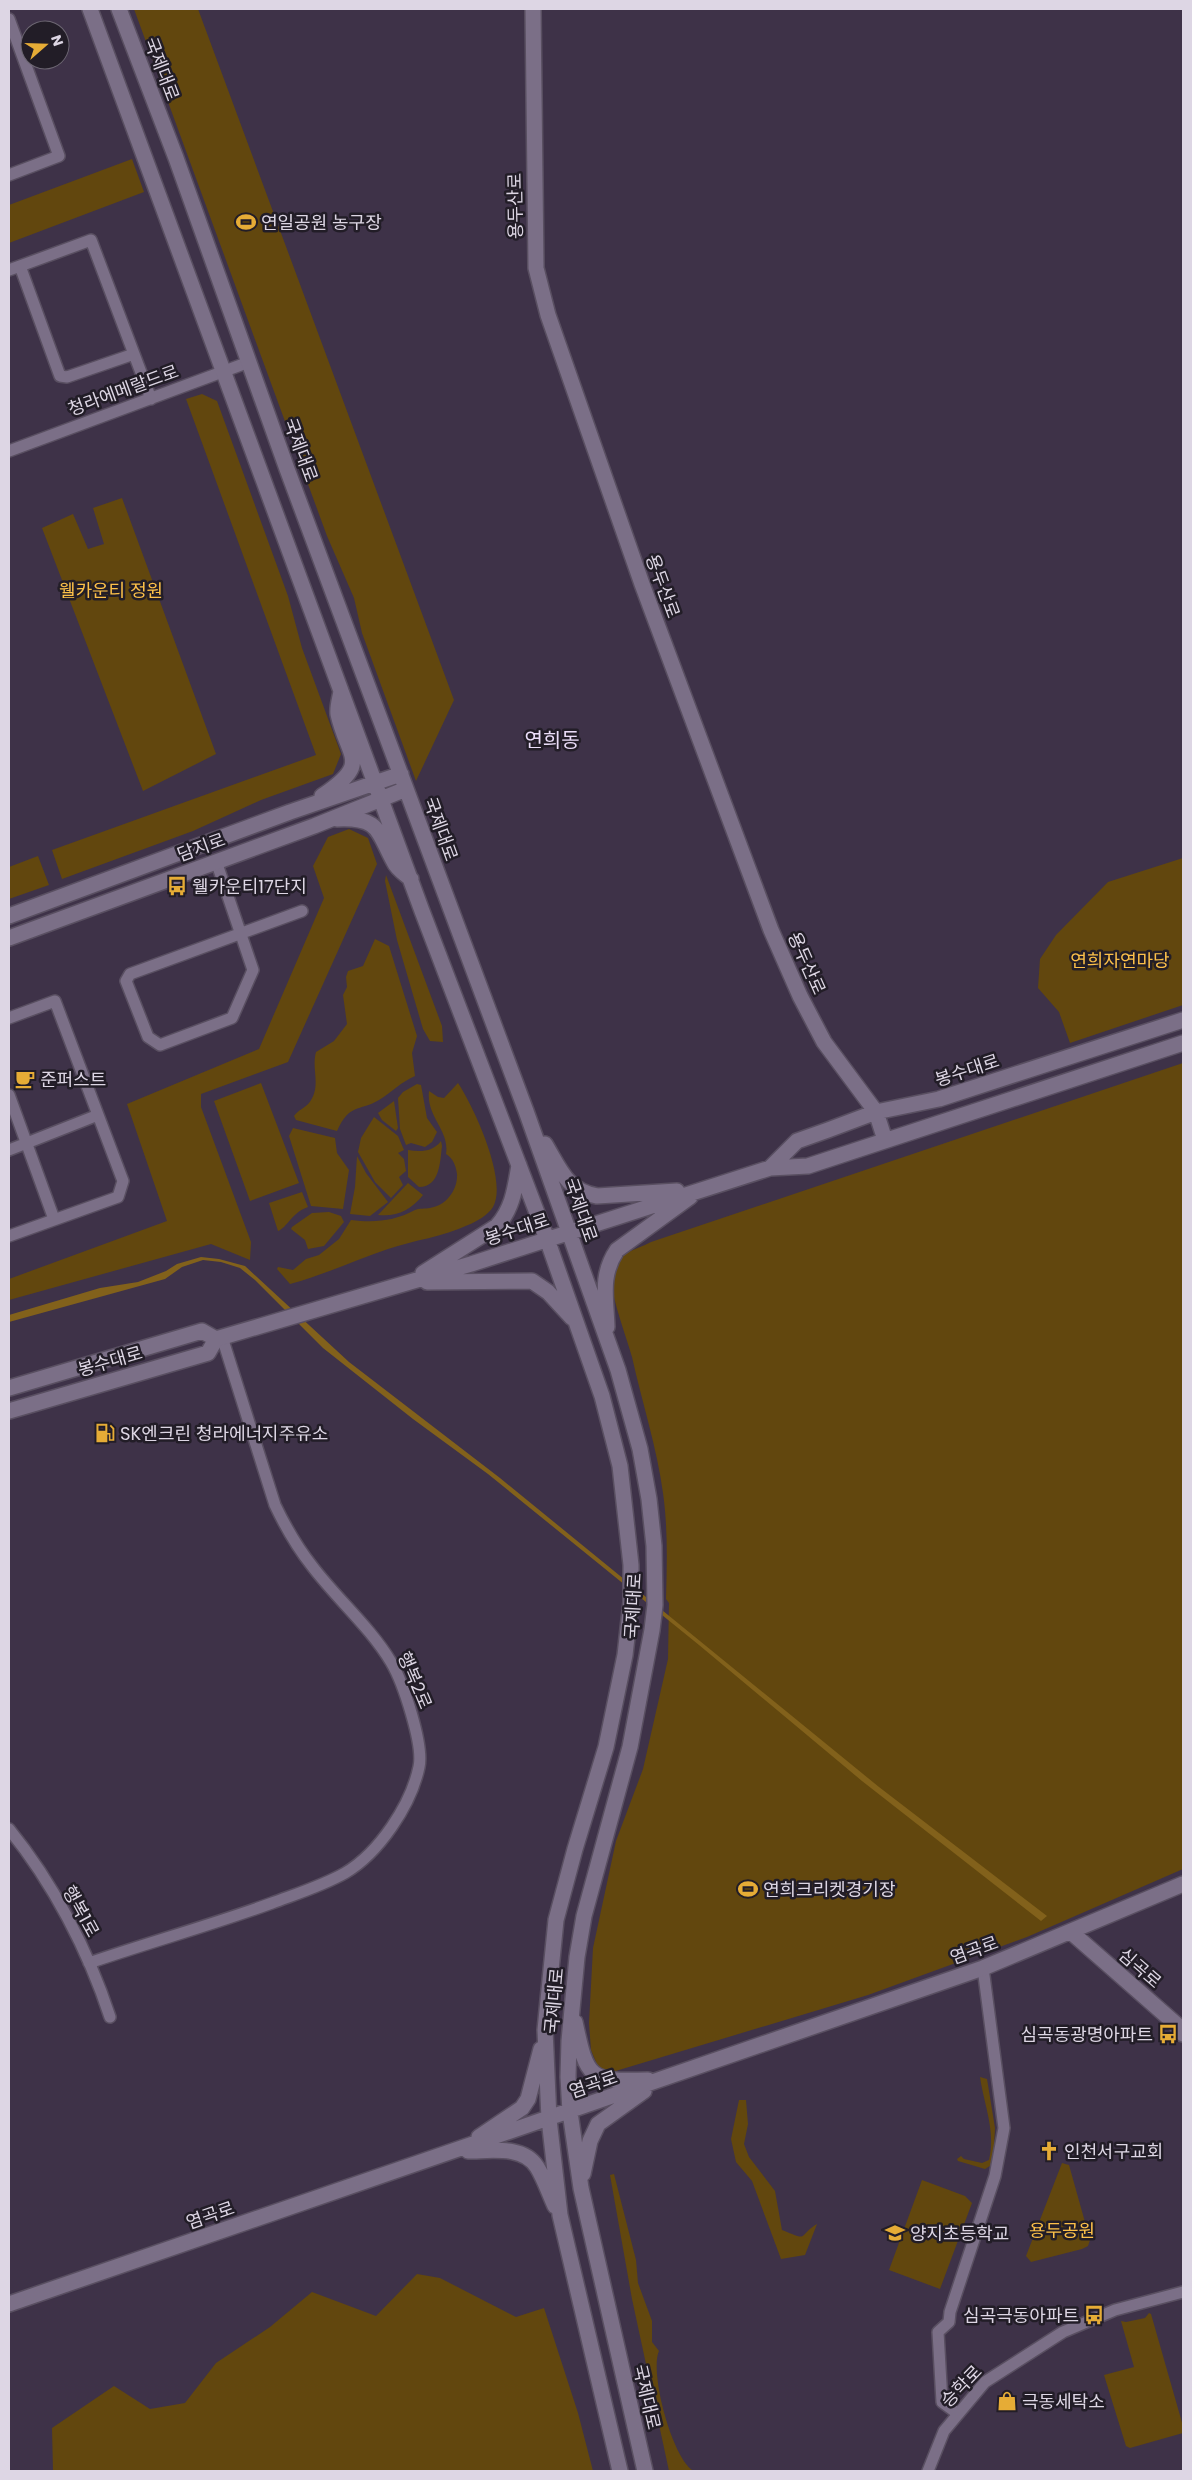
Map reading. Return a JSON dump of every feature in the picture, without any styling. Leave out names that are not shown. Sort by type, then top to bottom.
[{"type":"main road","points":[[90,9],[412,880]]},
{"type":"main road","name":"국제대로","points":[[119,9],[176,158],[406,789],[510,1066],[628,1399],[640,1449],[649,1499],[655,1605],[650,1646],[630,1747],[584,1916],[572,2009],[568,2059],[570,2112],[581,2188],[645,2471]]},
{"type":"main road","name":"용두산로","points":[[533,9],[536,268],[548,315],[646,594],[771,930],[800,996],[824,1042],[876,1112],[885,1140]]},
{"type":"main road","points":[[308,806],[346,780],[350,774],[352,755],[338,713],[341,687]]},
{"type":"main road","points":[[9,916],[308,806],[401,774]]},
{"type":"main road","name":"담지로","points":[[9,938],[314,826],[406,789]]},
{"type":"main road","points":[[308,806],[333,803],[336,807],[329,816],[314,826]]},
{"type":"main road","points":[[314,826],[335,819],[350,818],[372,825],[385,840],[394,864],[412,880]]},
{"type":"main road","name":"국제대로","points":[[412,880],[548,1239],[602,1396],[614,1437],[624,1492],[630,1553],[631,1591],[621,1680],[606,1747],[556,1920],[545,2030],[549,2119],[560,2215],[570,2248],[620,2471]]},
{"type":"main road","name":"봉수대로","points":[[770,1168],[797,1141],[876,1112],[939,1099],[1183,1020]]},
{"type":"main road","name":"봉수대로","points":[[9,1410],[208,1352],[219,1338],[409,1282],[770,1168],[808,1166],[1183,1043]]},
{"type":"main road","points":[[526,1111],[566,1179],[584,1194],[597,1196],[700,1189]]},
{"type":"main road","points":[[513,1148],[521,1156],[532,1158],[537,1152],[537,1143]]},
{"type":"main road","points":[[409,1282],[497,1226],[509,1210],[519,1163]]},
{"type":"main road","points":[[608,1343],[605,1284],[606,1272],[610,1261],[617,1250],[700,1189]]},
{"type":"main road","points":[[409,1282],[532,1281],[548,1292],[576,1321]]},
{"type":"main road","points":[[576,1321],[575,1301],[579,1298],[589,1302],[599,1318]]},
{"type":"main road","name":"봉수대로","points":[[9,1388],[202,1331],[219,1338]]},
{"type":"main road","name":"염곡로","points":[[9,2304],[983,1968],[1183,1884]]},
{"type":"main road","name":"심곡로","points":[[1071,1932],[1177,2025],[1183,2034]]},
{"type":"main road","points":[[572,2009],[583,2058],[592,2073],[607,2080],[662,2079]]},
{"type":"main road","points":[[457,2150],[522,2108],[528,2099],[545,2030]]},
{"type":"main road","points":[[581,2188],[590,2141],[598,2124],[662,2079]]},
{"type":"main road","points":[[457,2150],[513,2151],[525,2155],[538,2168],[560,2215]]},
{"type":"street","points":[[9,19],[13,44],[59,156],[9,175]]},
{"type":"street","points":[[9,270],[91,240],[151,398]]},
{"type":"street","points":[[20,266],[60,376],[67,377],[134,354]]},
{"type":"street","name":"청라에메랄드로","points":[[9,451],[249,362]]},
{"type":"street","points":[[216,861],[240,932],[252,970],[232,1018],[160,1045],[148,1037],[126,981],[130,974],[240,932],[302,911]]},
{"type":"street","points":[[9,1018],[55,1001],[123,1181],[122,1192],[118,1197],[9,1236]]},
{"type":"street","points":[[9,1095],[54,1219]]},
{"type":"street","points":[[9,1150],[98,1115]]},
{"type":"street","name":"행복2로","points":[[89,1963],[236,1916],[310,1889],[346,1872],[373,1848],[404,1809],[420,1765],[412,1711],[392,1662],[312,1566],[286,1528],[275,1505],[219,1338]]},
{"type":"street","name":"행복1로","points":[[9,1829],[32,1858],[89,1963],[110,2017]]},
{"type":"street","points":[[957,2413],[942,2402],[938,2332],[950,2322],[950,2312],[995,2176],[1004,2128],[983,1968]]},
{"type":"street","name":"승학로","points":[[928,2471],[944,2431],[957,2413],[985,2382],[1063,2332],[1115,2310],[1183,2292]]},
{"type":"green space","points":[[134,9],[198,9],[454,700],[416,781],[362,633],[354,598],[327,536]]},
{"type":"green space","points":[[132,159],[144,192],[9,243],[9,205]]},
{"type":"green space","points":[[202,394],[217,401],[288,596],[302,648],[341,754],[333,774],[261,800],[193,831],[62,879],[52,850],[316,755],[186,399]]},
{"type":"green space","name":"웰카운티 정원","points":[[122,498],[216,754],[143,791],[42,528],[73,514],[88,549],[104,544],[93,508]]},
{"type":"green space","points":[[349,829],[368,838],[377,864],[288,1062],[201,1094],[201,1107],[251,1242],[250,1260],[211,1244],[9,1300],[9,1279],[167,1221],[127,1104],[259,1049],[324,898],[313,866],[328,837]]},
{"type":"green space","points":[[38,856],[49,885],[9,899],[9,867]]},
{"type":"green space","name":"연희자연마당","points":[[1183,858],[1183,1005],[1070,1043],[1059,1012],[1038,988],[1040,959],[1056,935],[1108,882]]},
{"type":"green space","points":[[386,875],[442,1026],[443,1042],[430,1041],[423,1029],[397,940],[385,881]]},
{"type":"green space","points":[[375,939],[389,946],[417,1036],[412,1053],[415,1076],[372,1104],[350,1112],[337,1131],[296,1120],[294,1116],[313,1097],[316,1084],[316,1052],[334,1041],[347,1024],[343,995],[347,987],[346,977],[348,971],[363,966]]},
{"type":"green space","points":[[1183,1063],[1183,1869],[1027,1937],[868,1995],[609,2073],[598,2067],[591,2050],[589,2023],[593,1948],[616,1841],[643,1769],[668,1659],[669,1603],[666,1599],[665,1506],[649,1425],[613,1293],[612,1276],[617,1262],[626,1253],[651,1242]]},
{"type":"green space","points":[[261,1083],[299,1183],[250,1201],[214,1101]]},
{"type":"green space","points":[[458,1083],[480,1126],[493,1163],[496,1195],[491,1210],[478,1220],[458,1229],[388,1249],[290,1284],[277,1269],[278,1267],[293,1270],[306,1259],[319,1255],[339,1239],[351,1220],[376,1221],[392,1219],[417,1209],[436,1207],[446,1201],[455,1186],[457,1171],[452,1160],[446,1154],[445,1138],[431,1108],[429,1091],[438,1097],[444,1098]]},
{"type":"green space","points":[[417,1084],[421,1085],[427,1118],[437,1132],[432,1142],[425,1147],[411,1143],[406,1145],[400,1129],[398,1098],[403,1092]]},
{"type":"green space","points":[[394,1101],[398,1128],[396,1131],[382,1120],[378,1113]]},
{"type":"green space","points":[[374,1117],[398,1136],[404,1150],[398,1153],[404,1159],[406,1171],[399,1177],[403,1185],[391,1198],[375,1182],[358,1152],[361,1138]]},
{"type":"green space","points":[[293,1128],[335,1138],[337,1153],[349,1170],[343,1209],[311,1206],[289,1136]]},
{"type":"green space","points":[[441,1141],[441,1159],[438,1173],[431,1183],[419,1187],[408,1177],[408,1150],[430,1149]]},
{"type":"green space","points":[[357,1156],[366,1173],[388,1202],[370,1216],[350,1214],[355,1187]]},
{"type":"green space","points":[[408,1183],[423,1195],[414,1205],[397,1214],[378,1215]]},
{"type":"green space","points":[[302,1192],[308,1207],[294,1216],[278,1231],[269,1203]]},
{"type":"green space","points":[[329,1212],[341,1216],[344,1222],[324,1246],[308,1249],[305,1240],[291,1229],[292,1227],[312,1213]]},
{"type":"green space","points":[[980,2077],[987,2079],[995,2128],[993,2164],[985,2169],[958,2161],[957,2159],[961,2156],[964,2159],[982,2163],[989,2160],[991,2139],[989,2118]]},
{"type":"green space","points":[[739,2100],[746,2100],[748,2124],[744,2144],[749,2157],[775,2191],[782,2230],[801,2237],[817,2224],[805,2255],[781,2259],[752,2181],[736,2162],[731,2139]]},
{"type":"green space","name":"용두공원","points":[[1062,2163],[1069,2165],[1090,2240],[1088,2246],[1082,2249],[1031,2262],[1026,2256]]},
{"type":"green space","points":[[614,2174],[636,2260],[638,2283],[652,2321],[652,2342],[659,2351],[657,2377],[665,2415],[678,2451],[686,2464],[694,2471],[669,2471],[632,2299],[610,2175]]},
{"type":"green space","points":[[922,2180],[965,2196],[972,2203],[940,2289],[889,2270]]},
{"type":"green space","points":[[417,2274],[440,2278],[516,2317],[544,2308],[578,2413],[593,2471],[53,2471],[52,2428],[114,2386],[150,2409],[185,2403],[216,2363],[270,2327],[312,2292],[376,2316]]},
{"type":"green space","points":[[1149,2313],[1151,2314],[1183,2426],[1183,2433],[1130,2448],[1126,2446],[1104,2375],[1134,2367],[1121,2321],[1126,2322],[1145,2318]]},
{"type":"shaded area","points":[[201,1257],[219,1259],[245,1266],[349,1362],[500,1478],[879,1787],[1047,1916],[1041,1921],[862,1781],[699,1645],[488,1474],[413,1419],[323,1348],[255,1280],[240,1268],[221,1262],[203,1260],[182,1267],[165,1279],[9,1322],[9,1315],[100,1288],[138,1282],[166,1271],[177,1264]]},
{"type":"place","name":"연일공원 농구장","points":[[246,222]]},
{"type":"place","name":"웰카운티17단지","points":[[177,886]]},
{"type":"place","name":"준퍼스트","points":[[25,1079]]},
{"type":"place","name":"SK엔크린 청라에너지주유소","points":[[105,1433]]},
{"type":"place","name":"연희크리켓경기장","points":[[748,1889]]},
{"type":"place","name":"심곡동광명아파트","points":[[1168,2034]]},
{"type":"place","name":"인천서구교회","points":[[1049,2151]]},
{"type":"place","name":"양지초등학교","points":[[895,2233]]},
{"type":"place","name":"심곡극동아파트","points":[[1094,2315]]},
{"type":"place","name":"극동세탁소","points":[[1007,2401]]},
{"type":"district","name":"연희동","points":[[552,740]]}]
